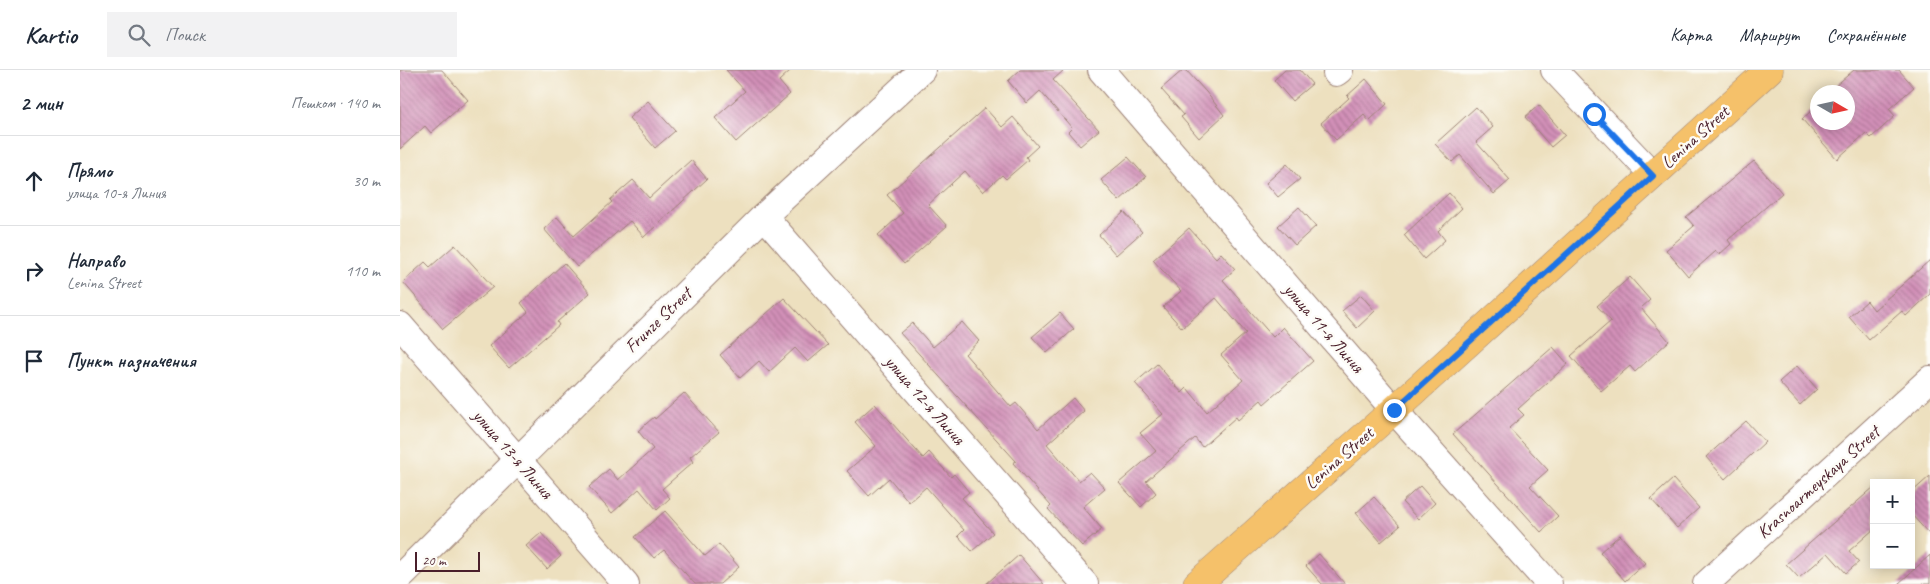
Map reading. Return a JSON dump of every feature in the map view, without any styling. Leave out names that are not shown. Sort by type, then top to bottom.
[{"type":"main road","name":"Lenina Street","points":[[1197,584],[1394,410],[1769,70]]},
{"type":"street","name":"Frunze Street","points":[[410,577],[517,459],[764,216],[922,70]]},
{"type":"street","name":"улица 11-я Линия","points":[[1101,70],[1394,410],[1549,584]]},
{"type":"street","points":[[1554,70],[1653,176]]},
{"type":"street","name":"улица 12-я Линия","points":[[764,216],[1085,584]]},
{"type":"street","name":"улица 13-я Линия","points":[[400,325],[626,584]]},
{"type":"street","name":"Krasnoarmeyskaya Street","points":[[1706,584],[1930,379]]},
{"type":"building","points":[[400,70],[442,70],[468,100],[431,133],[425,126],[400,149]]},
{"type":"building","points":[[726,70],[791,70],[779,81],[790,94],[736,142],[715,118],[745,91]]},
{"type":"building","points":[[1020,70],[1064,70],[1053,80],[1099,130],[1080,146],[1068,132],[1072,128],[1040,91],[1027,103],[1008,81]]},
{"type":"building","points":[[1183,70],[1186,70],[1224,115],[1199,138],[1181,117],[1184,115],[1161,89]]},
{"type":"building","points":[[1285,70],[1300,70],[1312,84],[1292,101],[1274,80]]},
{"type":"building","points":[[1854,70],[1899,70],[1914,87],[1889,109],[1895,116],[1871,138],[1866,133],[1837,159],[1812,130],[1855,130],[1855,85],[1836,85]]},
{"type":"building","points":[[1366,79],[1387,104],[1369,121],[1364,115],[1336,140],[1321,123],[1349,98],[1347,96]]},
{"type":"building","points":[[648,101],[675,131],[655,148],[629,118]]},
{"type":"building","points":[[1539,105],[1565,135],[1551,147],[1525,117]]},
{"type":"building","points":[[1476,107],[1493,127],[1476,142],[1510,180],[1494,194],[1460,155],[1452,162],[1435,144]]},
{"type":"building","points":[[985,108],[1002,127],[1013,117],[1038,146],[1026,157],[1028,160],[1006,179],[1002,175],[983,192],[965,171],[928,205],[947,226],[904,264],[878,235],[903,213],[887,195]]},
{"type":"building","points":[[1810,112],[1810,128],[1802,119]]},
{"type":"building","points":[[1128,157],[1146,177],[1119,201],[1101,180]]},
{"type":"building","points":[[691,160],[707,179],[644,237],[630,221],[577,267],[544,229],[557,217],[574,236],[633,180],[649,198]]},
{"type":"building","points":[[1754,161],[1782,193],[1728,240],[1731,244],[1719,255],[1716,251],[1688,276],[1666,250],[1694,226],[1686,217]]},
{"type":"building","points":[[1287,164],[1300,179],[1278,197],[1266,183]]},
{"type":"building","points":[[1449,193],[1462,208],[1438,231],[1445,240],[1424,259],[1404,235]]},
{"type":"building","points":[[1299,207],[1316,226],[1295,245],[1278,226]]},
{"type":"building","points":[[1124,212],[1142,232],[1116,255],[1099,235]]},
{"type":"building","points":[[1189,228],[1216,258],[1221,253],[1235,269],[1223,280],[1273,337],[1283,327],[1313,361],[1264,404],[1261,400],[1238,420],[1236,417],[1202,447],[1195,438],[1146,481],[1156,493],[1141,507],[1119,483],[1156,451],[1140,433],[1163,414],[1135,383],[1157,364],[1182,393],[1187,388],[1207,412],[1243,380],[1221,355],[1246,333],[1216,298],[1182,328],[1163,307],[1181,291],[1153,260]]},
{"type":"building","points":[[455,245],[493,287],[443,329],[403,282],[425,262],[430,267]]},
{"type":"building","points":[[1930,260],[1930,294],[1906,316],[1902,311],[1869,340],[1849,317],[1867,301],[1874,310]]},
{"type":"building","points":[[564,263],[590,293],[557,322],[559,325],[509,368],[489,346],[528,312],[521,303]]},
{"type":"building","points":[[1630,277],[1650,300],[1641,308],[1669,341],[1635,372],[1630,366],[1601,391],[1571,356],[1611,321],[1597,306]]},
{"type":"building","points":[[1361,295],[1375,311],[1357,328],[1342,311]]},
{"type":"building","points":[[784,298],[828,345],[808,362],[795,348],[769,372],[759,361],[740,378],[720,355]]},
{"type":"building","points":[[1060,313],[1074,329],[1047,353],[1032,337]]},
{"type":"building","points":[[962,322],[979,341],[965,354],[1011,407],[1016,403],[1038,429],[1073,398],[1084,411],[1047,444],[1079,481],[1090,472],[1105,488],[1083,507],[1102,529],[1082,546],[1048,509],[1051,506],[1013,463],[1016,461],[900,333],[912,323],[933,347]]},
{"type":"building","points":[[1553,347],[1568,364],[1518,409],[1524,415],[1509,428],[1548,470],[1530,486],[1558,516],[1541,532],[1453,434]]},
{"type":"building","points":[[1797,366],[1817,389],[1800,405],[1779,382]]},
{"type":"building","points":[[684,393],[719,432],[690,457],[693,462],[662,489],[670,498],[657,510],[639,489],[612,513],[589,487],[609,469],[618,480],[653,449],[638,431],[654,417],[655,419]]},
{"type":"building","points":[[875,404],[923,458],[929,452],[951,477],[954,474],[969,492],[962,498],[993,533],[972,551],[958,536],[964,530],[926,487],[909,502],[889,478],[869,496],[847,471],[876,446],[855,422]]},
{"type":"building","points":[[1746,421],[1765,442],[1725,479],[1706,457]]},
{"type":"building","points":[[1930,476],[1930,535],[1915,518],[1915,489]]},
{"type":"building","points":[[1673,479],[1699,508],[1677,528],[1651,499]]},
{"type":"building","points":[[1420,486],[1435,503],[1418,519],[1402,502]]},
{"type":"building","points":[[1870,490],[1870,533],[1849,551],[1859,562],[1846,573],[1828,553],[1799,578],[1786,564]]},
{"type":"building","points":[[1374,497],[1400,526],[1381,542],[1356,513]]},
{"type":"building","points":[[665,511],[705,556],[719,544],[739,567],[720,584],[695,584],[664,550],[654,558],[635,537]]},
{"type":"building","points":[[541,533],[561,556],[547,569],[526,546]]},
{"type":"building","points":[[1620,535],[1645,563],[1625,581],[1600,552]]},
{"type":"building","points":[[1319,554],[1345,584],[1322,584],[1306,566]]},
{"type":"building","points":[[1019,555],[1044,584],[986,584]]},
{"type":"building","points":[[1930,555],[1930,584],[1898,584],[1915,569]]},
{"type":"route","points":[[1394,410],[1653,176],[1594,114]]}]
